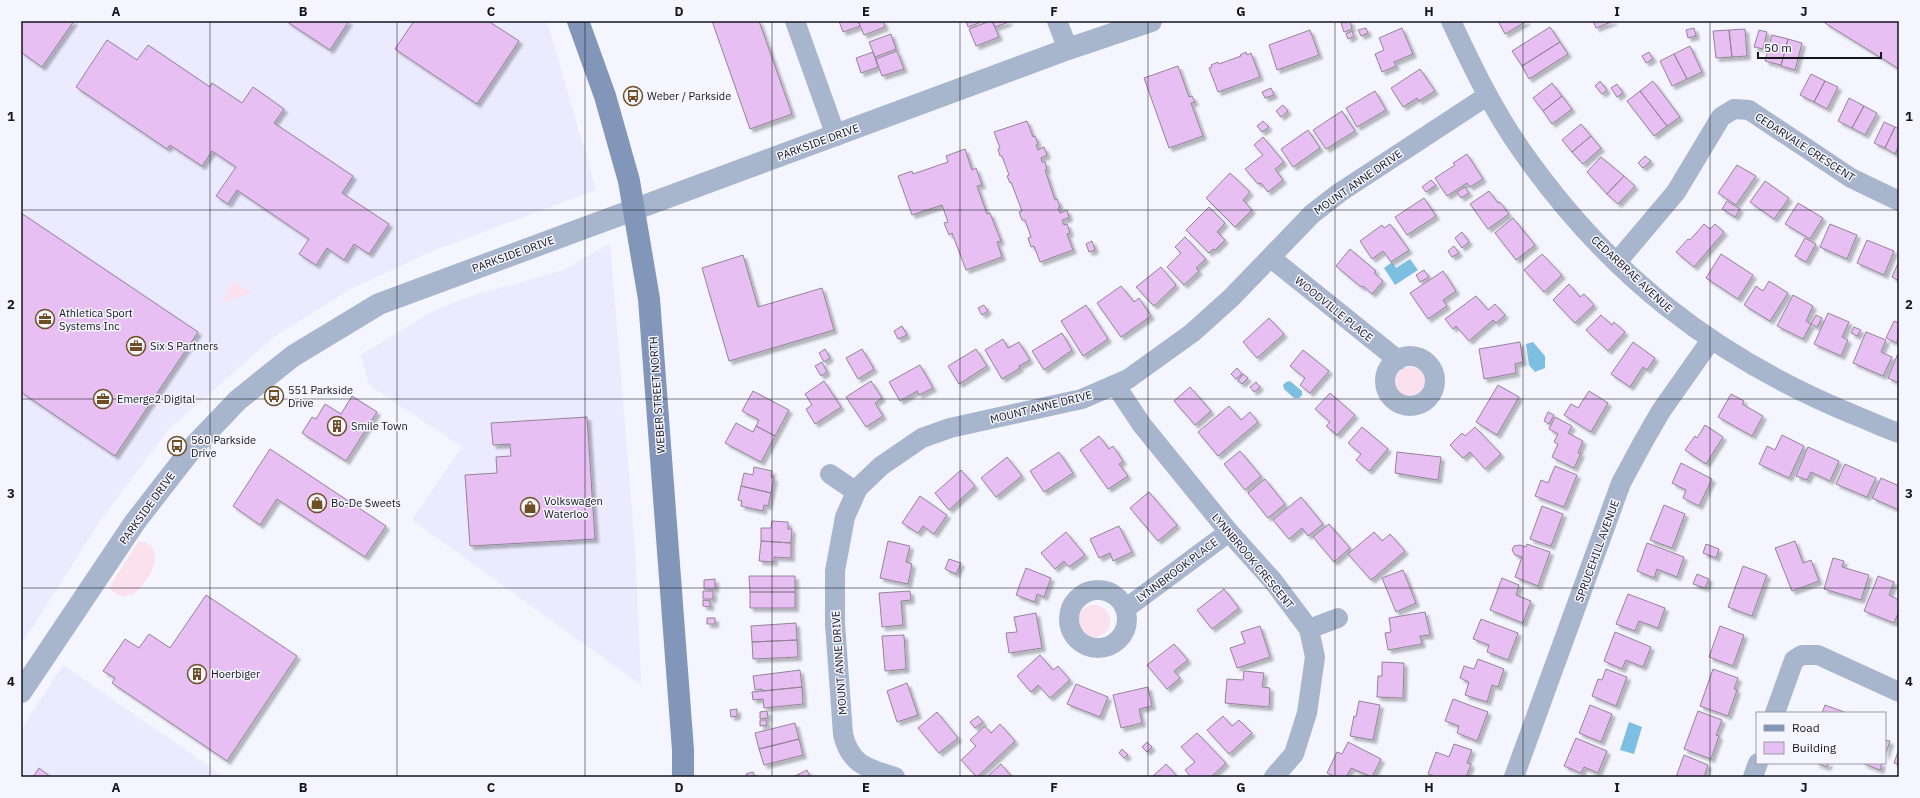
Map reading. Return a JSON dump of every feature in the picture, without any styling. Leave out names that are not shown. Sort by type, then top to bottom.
[{"type":"main road","name":"WEBER STREET NORTH","points":[[578,21],[606,96],[629,181],[649,299],[656,375],[683,750],[683,777]]},
{"type":"street","points":[[794,21],[836,136]]},
{"type":"street","points":[[1057,21],[1068,49]]},
{"type":"street","name":"PARKSIDE DRIVE","points":[[21,692],[135,522],[194,446],[238,400],[293,356],[380,304],[1068,49],[1151,21]]},
{"type":"street","name":"CEDARBRAE AVENUE","points":[[1451,21],[1487,96],[1521,150],[1553,193],[1576,220],[1617,262],[1664,306],[1711,340],[1751,365],[1798,389],[1899,433]]},
{"type":"street","name":"MOUNT ANNE DRIVE","points":[[895,777],[879,773],[859,761],[848,749],[843,734],[835,624],[835,579],[845,517],[855,492],[881,466],[922,438],[950,428],[1082,399],[1116,386],[1155,361],[1192,333],[1231,298],[1312,214],[1339,193],[1487,96]]},
{"type":"street","name":"CEDARVALE CRESCENT","points":[[1617,262],[1673,196],[1721,117],[1734,110],[1749,110],[1851,178],[1899,201]]},
{"type":"street","name":"WOODVILLE PLACE","points":[[1271,258],[1398,360]]},
{"type":"street","name":"SPRUCEHILL AVENUE","points":[[1514,777],[1621,483],[1661,411],[1711,340]]},
{"type":"street","name":"LYNNBROOK CRESCENT","points":[[1116,386],[1142,425],[1229,532],[1272,581],[1309,629],[1315,657],[1307,713],[1294,754],[1274,777]]},
{"type":"street","points":[[830,474],[855,492]]},
{"type":"street","name":"LYNNBROOK PLACE","points":[[1126,609],[1229,532]]},
{"type":"street","points":[[1309,629],[1338,618]]},
{"type":"street","points":[[1775,712],[1794,660],[1802,654],[1818,655],[1899,692]]},
{"type":"street","points":[[1753,777],[1758,764]]},
{"type":"shaded area","points":[[21,21],[547,21],[596,190],[435,250],[351,289],[275,336],[169,429],[100,521],[21,645]]},
{"type":"shaded area","points":[[610,243],[635,548],[641,685],[412,520],[462,447],[369,385],[361,355],[433,311],[475,295],[564,270]]},
{"type":"shaded area","points":[[233,281],[251,292],[222,303]]},
{"type":"shaded area","points":[[1407,367],[1413,367],[1423,374],[1426,383],[1425,389],[1419,396],[1413,399],[1407,399],[1397,392],[1394,386],[1394,380],[1401,370]]},
{"type":"shaded area","points":[[139,541],[148,544],[153,549],[155,556],[154,563],[142,586],[134,593],[122,597],[109,587]]},
{"type":"shaded area","points":[[1091,605],[1097,605],[1107,612],[1110,621],[1109,627],[1103,634],[1097,637],[1091,637],[1081,630],[1078,624],[1078,618],[1085,608]]},
{"type":"shaded area","points":[[63,665],[225,777],[21,777],[21,729]]},
{"type":"water","points":[[1410,259],[1418,270],[1395,285],[1384,268],[1392,262],[1396,268]]},
{"type":"water","points":[[1533,342],[1545,356],[1545,368],[1535,372],[1529,365],[1526,344]]},
{"type":"water","points":[[1290,381],[1302,391],[1302,395],[1299,398],[1294,398],[1284,389],[1283,385]]},
{"type":"water","points":[[1629,722],[1642,727],[1634,754],[1620,750]]},
{"type":"building","points":[[21,21],[74,21],[42,67],[21,52]]},
{"type":"building","points":[[286,21],[349,21],[330,50]]},
{"type":"building","points":[[414,21],[488,21],[519,41],[477,104],[395,49]]},
{"type":"building","points":[[712,21],[759,21],[792,114],[750,129]]},
{"type":"building","points":[[839,21],[858,21],[860,26],[843,32]]},
{"type":"building","points":[[858,21],[883,21],[885,27],[864,35]]},
{"type":"building","points":[[966,21],[984,21],[968,27]]},
{"type":"building","points":[[992,21],[999,37],[976,46],[969,29]]},
{"type":"building","points":[[992,21],[1009,21],[1009,22],[995,27]]},
{"type":"building","points":[[1350,21],[1352,29],[1344,32],[1341,23]]},
{"type":"building","points":[[1498,21],[1527,21],[1505,34]]},
{"type":"building","points":[[1593,21],[1614,21],[1596,28]]},
{"type":"building","points":[[1826,21],[1899,21],[1899,69],[1825,23]]},
{"type":"building","points":[[1550,27],[1560,42],[1522,66],[1512,51]]},
{"type":"building","points":[[1366,28],[1368,33],[1361,36],[1358,30]]},
{"type":"building","points":[[1402,28],[1413,54],[1394,62],[1396,66],[1382,72],[1375,54],[1384,50],[1379,38]]},
{"type":"building","points":[[1694,28],[1696,36],[1688,38],[1686,30]]},
{"type":"building","points":[[1745,29],[1747,56],[1732,57],[1729,30]]},
{"type":"building","points":[[1310,30],[1319,55],[1277,70],[1269,45]]},
{"type":"building","points":[[1729,30],[1732,57],[1716,58],[1713,31]]},
{"type":"building","points":[[1759,30],[1767,32],[1763,49],[1754,47]]},
{"type":"building","points":[[1352,31],[1354,36],[1348,39],[1346,34]]},
{"type":"building","points":[[891,34],[896,49],[875,57],[869,42]]},
{"type":"building","points":[[1772,35],[1788,39],[1781,65],[1765,61]]},
{"type":"building","points":[[1788,39],[1802,43],[1795,70],[1781,66]]},
{"type":"building","points":[[107,40],[137,60],[148,45],[210,87],[212,83],[242,103],[253,87],[284,109],[274,123],[353,176],[342,193],[389,224],[369,254],[354,244],[344,260],[327,248],[316,265],[299,254],[309,239],[237,190],[228,204],[216,196],[236,167],[212,151],[202,166],[170,145],[167,149],[76,87]]},
{"type":"building","points":[[1560,42],[1568,54],[1529,79],[1522,66]]},
{"type":"building","points":[[1690,46],[1702,72],[1687,79],[1674,54]]},
{"type":"building","points":[[897,51],[904,69],[882,76],[876,59]]},
{"type":"building","points":[[873,52],[878,67],[861,73],[856,58]]},
{"type":"building","points":[[1246,52],[1247,55],[1251,53],[1260,77],[1218,92],[1209,68],[1212,67],[1211,65],[1218,62],[1219,64],[1241,56],[1240,55]]},
{"type":"building","points":[[1649,52],[1653,59],[1646,63],[1642,56]]},
{"type":"building","points":[[1674,54],[1687,79],[1672,86],[1660,61]]},
{"type":"building","points":[[1178,66],[1189,97],[1192,96],[1195,102],[1191,103],[1203,136],[1169,148],[1144,78]]},
{"type":"building","points":[[1420,69],[1435,91],[1419,101],[1417,98],[1403,107],[1391,88]]},
{"type":"building","points":[[1811,74],[1825,81],[1814,102],[1800,95]]},
{"type":"building","points":[[1600,81],[1607,90],[1602,94],[1595,86]]},
{"type":"building","points":[[1653,81],[1680,117],[1667,126],[1640,91]]},
{"type":"building","points":[[1825,81],[1838,87],[1827,109],[1814,102]]},
{"type":"building","points":[[1552,83],[1562,96],[1543,111],[1533,98]]},
{"type":"building","points":[[1617,84],[1623,93],[1617,97],[1611,88]]},
{"type":"building","points":[[1271,88],[1274,95],[1265,98],[1262,92]]},
{"type":"building","points":[[1375,91],[1386,110],[1357,127],[1346,108]]},
{"type":"building","points":[[1640,91],[1667,126],[1654,136],[1627,101]]},
{"type":"building","points":[[1562,96],[1572,109],[1552,124],[1543,111]]},
{"type":"building","points":[[1849,98],[1864,106],[1852,128],[1838,121]]},
{"type":"building","points":[[1283,105],[1288,111],[1281,117],[1276,111]]},
{"type":"building","points":[[1864,106],[1877,113],[1865,135],[1852,128]]},
{"type":"building","points":[[1342,111],[1355,131],[1326,149],[1313,130]]},
{"type":"building","points":[[1027,121],[1033,137],[1035,136],[1038,144],[1036,145],[1038,150],[1044,147],[1047,155],[1041,158],[1042,162],[1045,162],[1047,170],[1045,170],[1055,200],[1057,199],[1060,207],[1058,208],[1060,213],[1067,210],[1069,218],[1062,220],[1064,225],[1067,224],[1070,233],[1067,234],[1073,250],[1040,262],[1034,246],[1031,247],[1028,238],[1031,237],[1025,220],[1022,220],[1019,212],[1022,211],[1011,182],[1010,183],[1007,176],[1009,175],[1002,156],[1000,156],[998,149],[1000,148],[994,132]]},
{"type":"building","points":[[1263,121],[1269,127],[1262,132],[1257,126]]},
{"type":"building","points":[[1884,122],[1895,127],[1885,148],[1874,143]]},
{"type":"building","points":[[1581,124],[1591,136],[1572,152],[1562,140]]},
{"type":"building","points":[[1895,127],[1899,129],[1899,145],[1895,154],[1885,148]]},
{"type":"building","points":[[1308,130],[1320,148],[1293,167],[1281,149]]},
{"type":"building","points":[[1591,136],[1601,148],[1583,164],[1572,152]]},
{"type":"building","points":[[1263,137],[1284,162],[1275,169],[1283,180],[1268,192],[1261,183],[1258,184],[1245,169],[1263,155],[1254,145]]},
{"type":"building","points":[[965,149],[972,170],[976,168],[982,185],[977,186],[987,214],[990,213],[1001,241],[997,242],[1002,257],[966,270],[952,233],[949,235],[944,223],[948,222],[942,205],[912,215],[898,176],[912,171],[913,174],[948,162],[946,156]]},
{"type":"building","points":[[1467,154],[1483,179],[1470,187],[1467,183],[1447,196],[1435,178],[1455,165],[1453,163]]},
{"type":"building","points":[[1645,156],[1651,161],[1643,168],[1638,163]]},
{"type":"building","points":[[1601,157],[1624,176],[1607,194],[1587,172]]},
{"type":"building","points":[[1737,165],[1756,176],[1736,205],[1718,193]]},
{"type":"building","points":[[1230,173],[1250,192],[1243,200],[1252,210],[1235,227],[1206,198]]},
{"type":"building","points":[[1624,176],[1635,186],[1618,204],[1607,194]]},
{"type":"building","points":[[1431,180],[1436,185],[1426,192],[1422,187]]},
{"type":"building","points":[[1765,181],[1789,198],[1774,219],[1750,202]]},
{"type":"building","points":[[1465,187],[1469,193],[1461,198],[1457,192]]},
{"type":"building","points":[[1489,191],[1509,214],[1488,229],[1470,204]]},
{"type":"building","points":[[1424,198],[1436,216],[1407,235],[1395,217]]},
{"type":"building","points":[[1727,201],[1740,209],[1735,217],[1722,209]]},
{"type":"building","points":[[1798,203],[1823,218],[1810,239],[1785,224]]},
{"type":"building","points":[[1209,207],[1225,223],[1217,232],[1225,240],[1215,250],[1213,249],[1209,253],[1186,230]]},
{"type":"building","points":[[21,213],[198,332],[115,456],[21,392]]},
{"type":"building","points":[[1513,218],[1535,245],[1516,260],[1495,233]]},
{"type":"building","points":[[1390,224],[1409,250],[1391,262],[1383,251],[1372,259],[1360,241],[1382,225],[1384,228]]},
{"type":"building","points":[[1704,224],[1710,229],[1715,224],[1724,232],[1694,267],[1676,252],[1688,239],[1690,240]]},
{"type":"building","points":[[1830,224],[1857,235],[1847,259],[1820,247]]},
{"type":"building","points":[[1462,232],[1469,242],[1462,248],[1455,238]]},
{"type":"building","points":[[1185,237],[1206,259],[1196,268],[1199,271],[1184,285],[1167,267],[1181,253],[1175,247]]},
{"type":"building","points":[[1805,238],[1816,244],[1806,262],[1795,256]]},
{"type":"building","points":[[1867,240],[1894,251],[1884,275],[1857,263]]},
{"type":"building","points":[[1092,241],[1095,250],[1089,252],[1086,244]]},
{"type":"building","points":[[1454,246],[1459,253],[1452,257],[1448,251]]},
{"type":"building","points":[[1350,249],[1376,271],[1374,273],[1383,281],[1372,294],[1363,286],[1361,287],[1336,266]]},
{"type":"building","points":[[1542,254],[1562,275],[1544,292],[1524,270]]},
{"type":"building","points":[[1721,254],[1753,275],[1738,299],[1706,278]]},
{"type":"building","points":[[743,255],[758,307],[822,288],[834,330],[729,361],[702,268]]},
{"type":"building","points":[[1899,261],[1899,281],[1892,277]]},
{"type":"building","points":[[1161,267],[1176,285],[1154,306],[1136,287]]},
{"type":"building","points":[[1424,270],[1429,277],[1420,282],[1416,275]]},
{"type":"building","points":[[1443,271],[1456,291],[1443,300],[1447,306],[1428,319],[1410,293]]},
{"type":"building","points":[[1769,281],[1788,293],[1770,321],[1744,305],[1756,286],[1763,291]]},
{"type":"building","points":[[1569,284],[1580,297],[1584,294],[1594,305],[1575,323],[1553,300]]},
{"type":"building","points":[[1121,286],[1134,302],[1139,298],[1151,316],[1121,337],[1097,303]]},
{"type":"building","points":[[1793,295],[1813,306],[1806,321],[1811,324],[1803,339],[1777,326]]},
{"type":"building","points":[[1476,296],[1488,310],[1495,304],[1505,315],[1496,323],[1493,320],[1469,341],[1456,326],[1453,329],[1445,319]]},
{"type":"building","points":[[984,305],[988,311],[982,315],[978,308]]},
{"type":"building","points":[[1086,305],[1108,339],[1083,356],[1061,321]]},
{"type":"building","points":[[1828,313],[1849,322],[1842,337],[1848,340],[1841,356],[1814,344]]},
{"type":"building","points":[[1601,315],[1612,325],[1614,322],[1625,332],[1608,351],[1586,330]]},
{"type":"building","points":[[1816,315],[1822,318],[1817,327],[1811,324]]},
{"type":"building","points":[[1269,318],[1284,334],[1257,358],[1243,342]]},
{"type":"building","points":[[1894,321],[1899,323],[1897,343],[1886,338]]},
{"type":"building","points":[[902,326],[907,335],[898,339],[894,331]]},
{"type":"building","points":[[1854,327],[1861,330],[1857,336],[1851,333]]},
{"type":"building","points":[[1866,332],[1886,340],[1881,352],[1892,357],[1883,376],[1853,363]]},
{"type":"building","points":[[1062,333],[1072,350],[1044,370],[1032,351]]},
{"type":"building","points":[[1003,339],[1008,348],[1019,342],[1030,360],[1019,366],[1020,368],[1002,379],[985,350]]},
{"type":"building","points":[[1520,342],[1523,362],[1515,364],[1516,373],[1484,379],[1479,349]]},
{"type":"building","points":[[1633,342],[1655,358],[1647,370],[1643,367],[1630,387],[1611,374]]},
{"type":"building","points":[[825,349],[830,358],[824,362],[819,353]]},
{"type":"building","points":[[862,349],[874,369],[858,379],[846,358]]},
{"type":"building","points":[[976,349],[987,366],[959,384],[948,366]]},
{"type":"building","points":[[1303,350],[1329,371],[1310,393],[1300,385],[1305,378],[1290,366]]},
{"type":"building","points":[[1899,351],[1899,383],[1888,378]]},
{"type":"building","points":[[822,362],[827,372],[821,376],[815,366]]},
{"type":"building","points":[[920,365],[933,388],[919,395],[917,391],[900,401],[889,382]]},
{"type":"building","points":[[1237,368],[1242,374],[1236,379],[1231,374]]},
{"type":"building","points":[[1243,374],[1248,378],[1242,384],[1238,381]]},
{"type":"building","points":[[824,381],[841,407],[815,424],[806,409],[812,405],[805,394]]},
{"type":"building","points":[[871,381],[882,398],[875,403],[883,416],[866,427],[846,397]]},
{"type":"building","points":[[1256,382],[1260,387],[1254,392],[1250,387]]},
{"type":"building","points":[[1498,385],[1519,397],[1497,435],[1476,422]]},
{"type":"building","points":[[1190,387],[1211,411],[1195,425],[1174,401]]},
{"type":"building","points":[[753,391],[789,410],[775,436],[756,426],[759,420],[742,411]]},
{"type":"building","points":[[1589,391],[1608,403],[1591,432],[1564,415],[1571,404],[1578,408]]},
{"type":"building","points":[[1330,393],[1355,415],[1337,435],[1326,426],[1330,422],[1315,409]]},
{"type":"building","points":[[1731,394],[1744,401],[1742,404],[1763,416],[1752,436],[1718,417]]},
{"type":"building","name":"Smile Town","points":[[352,396],[377,412],[346,461],[302,433],[312,417],[316,419],[325,404],[341,414]]},
{"type":"building","points":[[1229,406],[1241,420],[1250,412],[1258,422],[1218,456],[1198,432]]},
{"type":"building","points":[[1548,412],[1554,415],[1549,424],[1544,421]]},
{"type":"building","name":"Volkswagen Waterloo","points":[[587,417],[595,539],[470,546],[465,475],[497,473],[496,457],[511,456],[510,444],[493,445],[491,423]]},
{"type":"building","points":[[1555,417],[1572,426],[1568,433],[1583,441],[1578,453],[1581,453],[1574,468],[1552,457],[1558,444],[1554,442],[1558,434],[1549,429]]},
{"type":"building","points":[[736,423],[753,432],[756,426],[775,436],[761,462],[725,443]]},
{"type":"building","points":[[1705,425],[1723,437],[1706,464],[1685,450],[1695,436],[1697,438]]},
{"type":"building","points":[[1362,427],[1388,449],[1369,471],[1356,460],[1361,454],[1348,443]]},
{"type":"building","points":[[1475,427],[1501,454],[1485,469],[1470,452],[1463,458],[1450,445],[1462,433],[1465,436]]},
{"type":"building","points":[[1782,435],[1804,446],[1789,478],[1759,464],[1767,446],[1775,450]]},
{"type":"building","points":[[1099,436],[1109,449],[1113,446],[1123,461],[1119,464],[1128,476],[1108,489],[1080,450]]},
{"type":"building","points":[[1808,447],[1839,461],[1830,481],[1811,472],[1807,480],[1796,476]]},
{"type":"building","name":"Bo-De Sweets","points":[[270,449],[386,526],[365,557],[277,499],[260,525],[233,506]]},
{"type":"building","points":[[1240,451],[1261,476],[1245,490],[1224,464]]},
{"type":"building","points":[[1059,452],[1073,473],[1044,492],[1030,471]]},
{"type":"building","points":[[1397,452],[1441,457],[1438,480],[1395,473]]},
{"type":"building","points":[[1007,457],[1022,476],[996,497],[981,478]]},
{"type":"building","points":[[1681,463],[1712,479],[1699,506],[1683,498],[1686,490],[1672,483]]},
{"type":"building","points":[[1845,464],[1876,478],[1867,497],[1836,484]]},
{"type":"building","points":[[1555,466],[1577,475],[1564,507],[1535,496],[1541,480],[1548,483]]},
{"type":"building","points":[[754,467],[772,471],[771,477],[774,478],[771,493],[741,486],[744,473],[753,475]]},
{"type":"building","points":[[961,470],[975,486],[949,510],[935,493]]},
{"type":"building","points":[[1881,478],[1899,486],[1899,510],[1872,498]]},
{"type":"building","points":[[1265,479],[1285,504],[1268,518],[1248,493]]},
{"type":"building","points":[[741,486],[771,493],[768,506],[764,505],[763,511],[741,506],[742,501],[738,500]]},
{"type":"building","points":[[1149,492],[1177,525],[1158,541],[1130,508]]},
{"type":"building","points":[[920,496],[947,515],[934,534],[923,526],[918,533],[902,523]]},
{"type":"building","points":[[1301,497],[1323,524],[1308,536],[1302,528],[1289,539],[1273,520]]},
{"type":"building","points":[[1664,505],[1685,514],[1672,548],[1650,540]]},
{"type":"building","points":[[1542,506],[1563,514],[1551,546],[1530,539]]},
{"type":"building","points":[[772,521],[788,522],[788,529],[792,529],[791,543],[761,541],[761,528],[771,528]]},
{"type":"building","points":[[1329,524],[1350,548],[1334,562],[1313,537]]},
{"type":"building","points":[[1119,526],[1132,552],[1113,561],[1110,553],[1099,558],[1090,539]]},
{"type":"building","points":[[1066,532],[1085,555],[1069,567],[1064,561],[1055,569],[1041,553]]},
{"type":"building","points":[[1374,532],[1382,541],[1390,534],[1405,551],[1371,580],[1348,554]]},
{"type":"building","points":[[761,541],[791,543],[791,558],[774,557],[774,562],[759,561]]},
{"type":"building","points":[[888,541],[910,546],[906,562],[912,564],[908,584],[880,578]]},
{"type":"building","points":[[1795,541],[1803,563],[1811,560],[1819,581],[1792,591],[1775,548]]},
{"type":"building","points":[[1647,543],[1684,557],[1677,577],[1657,569],[1654,578],[1637,571]]},
{"type":"building","points":[[1527,544],[1550,552],[1538,586],[1515,577],[1522,557],[1515,555],[1512,550],[1514,546],[1520,545],[1526,547]]},
{"type":"building","points":[[1706,544],[1719,549],[1716,558],[1703,553]]},
{"type":"building","points":[[1833,558],[1844,561],[1842,567],[1869,575],[1861,600],[1824,589]]},
{"type":"building","points":[[949,559],[961,563],[956,574],[945,569]]},
{"type":"building","points":[[1743,566],[1767,575],[1752,616],[1728,607]]},
{"type":"building","points":[[1026,568],[1051,578],[1044,597],[1037,594],[1035,602],[1016,595]]},
{"type":"building","points":[[1403,570],[1416,603],[1396,612],[1382,578]]},
{"type":"building","points":[[1697,574],[1709,579],[1705,588],[1693,584]]},
{"type":"building","points":[[749,576],[795,576],[795,592],[750,592]]},
{"type":"building","points":[[1878,576],[1894,582],[1889,595],[1899,600],[1899,611],[1894,623],[1864,611]]},
{"type":"building","points":[[1502,578],[1519,585],[1516,595],[1531,601],[1523,623],[1490,610]]},
{"type":"building","points":[[715,579],[715,589],[704,589],[704,580]]},
{"type":"building","points":[[1224,589],[1239,608],[1212,629],[1197,610]]},
{"type":"building","points":[[703,591],[713,591],[713,599],[703,599]]},
{"type":"building","points":[[910,591],[911,600],[901,601],[903,625],[882,627],[879,593]]},
{"type":"building","points":[[750,592],[795,592],[795,608],[750,608]]},
{"type":"building","points":[[1628,594],[1665,608],[1658,628],[1639,621],[1635,631],[1616,624]]},
{"type":"building","name":"Hoerbiger","points":[[206,595],[297,656],[227,761],[112,683],[115,678],[103,671],[125,639],[139,648],[149,634],[170,648]]},
{"type":"building","points":[[703,600],[710,601],[710,607],[703,606]]},
{"type":"building","points":[[1425,612],[1430,635],[1420,636],[1422,644],[1388,650],[1385,633],[1391,632],[1389,618]]},
{"type":"building","points":[[1036,613],[1042,648],[1009,653],[1006,633],[1017,632],[1014,617]]},
{"type":"building","points":[[707,618],[715,618],[715,624],[707,624]]},
{"type":"building","points":[[1481,619],[1518,633],[1508,660],[1487,652],[1489,645],[1473,639]]},
{"type":"building","points":[[796,623],[797,640],[752,642],[751,626]]},
{"type":"building","points":[[1260,626],[1270,657],[1237,668],[1230,648],[1245,643],[1241,632]]},
{"type":"building","points":[[1720,626],[1744,635],[1733,666],[1709,657]]},
{"type":"building","points":[[1615,632],[1651,647],[1643,667],[1626,660],[1622,669],[1604,661]]},
{"type":"building","points":[[904,635],[906,669],[885,671],[882,636]]},
{"type":"building","points":[[797,640],[798,657],[753,659],[752,642]]},
{"type":"building","points":[[1174,644],[1188,660],[1174,671],[1180,678],[1167,689],[1147,665]]},
{"type":"building","points":[[1040,655],[1053,670],[1058,666],[1070,680],[1050,698],[1038,685],[1031,692],[1017,676]]},
{"type":"building","points":[[1478,659],[1504,669],[1498,687],[1492,685],[1487,702],[1465,695],[1469,682],[1460,678],[1464,666],[1474,669]]},
{"type":"building","points":[[1382,662],[1404,663],[1403,698],[1377,697],[1378,676],[1382,676]]},
{"type":"building","points":[[1606,669],[1627,677],[1616,706],[1592,696],[1598,679],[1602,680]]},
{"type":"building","points":[[1713,669],[1738,678],[1734,689],[1737,690],[1728,716],[1700,706]]},
{"type":"building","points":[[800,670],[802,687],[763,691],[762,689],[755,690],[753,676]]},
{"type":"building","points":[[1244,671],[1264,673],[1262,687],[1270,688],[1269,707],[1225,703],[1227,679],[1243,680]]},
{"type":"building","points":[[907,683],[918,715],[897,722],[887,691]]},
{"type":"building","points":[[1076,684],[1108,697],[1100,717],[1067,704]]},
{"type":"building","points":[[802,687],[803,704],[764,708],[763,699],[753,700],[752,692]]},
{"type":"building","points":[[1148,687],[1152,706],[1139,709],[1142,723],[1121,728],[1113,695]]},
{"type":"building","points":[[1453,699],[1488,712],[1477,741],[1457,733],[1459,726],[1445,721]]},
{"type":"building","points":[[1359,701],[1380,705],[1373,740],[1350,736]]},
{"type":"building","points":[[1590,705],[1612,714],[1601,742],[1579,733]]},
{"type":"building","points":[[1825,705],[1844,712],[1822,712]]},
{"type":"building","points":[[737,709],[737,716],[731,717],[730,710]]},
{"type":"building","points":[[767,711],[768,718],[760,719],[760,712]]},
{"type":"building","points":[[1698,711],[1722,720],[1716,735],[1719,736],[1711,759],[1684,749]]},
{"type":"building","points":[[937,712],[958,738],[939,753],[918,728]]},
{"type":"building","points":[[978,716],[983,722],[975,728],[970,722]]},
{"type":"building","points":[[1223,716],[1232,726],[1239,720],[1252,733],[1229,754],[1207,730]]},
{"type":"building","points":[[760,720],[766,720],[767,725],[760,726]]},
{"type":"building","points":[[795,723],[799,739],[759,749],[755,733]]},
{"type":"building","points":[[1000,724],[1015,741],[977,777],[961,760],[976,746],[970,740],[985,726],[991,733]]},
{"type":"building","points":[[1197,733],[1226,763],[1211,777],[1191,777],[1185,770],[1195,762],[1181,747]]},
{"type":"building","points":[[1576,738],[1607,751],[1598,773],[1584,767],[1581,773],[1564,766]]},
{"type":"building","points":[[799,739],[803,755],[764,765],[759,749]]},
{"type":"building","points":[[1886,740],[1890,741],[1886,753]]},
{"type":"building","points":[[1147,742],[1152,747],[1147,752],[1142,747]]},
{"type":"building","points":[[1348,742],[1381,759],[1372,777],[1351,768],[1346,777],[1335,777],[1327,773],[1337,752],[1342,754]]},
{"type":"building","points":[[1454,744],[1472,750],[1467,763],[1471,764],[1466,777],[1437,777],[1428,774],[1436,752],[1449,757]]},
{"type":"building","points":[[1122,749],[1128,755],[1124,758],[1119,753]]},
{"type":"building","points":[[1899,749],[1899,765],[1894,763]]},
{"type":"building","points":[[1684,755],[1708,765],[1704,777],[1676,777]]},
{"type":"building","points":[[1001,764],[1012,777],[988,776]]},
{"type":"building","points":[[1166,764],[1178,777],[1153,776]]},
{"type":"building","points":[[1818,764],[1828,764],[1827,767]]},
{"type":"building","points":[[1865,764],[1882,764],[1880,770]]},
{"type":"building","points":[[39,768],[51,777],[33,777]]},
{"type":"building","points":[[807,770],[810,777],[793,777]]},
{"type":"building","points":[[753,772],[755,777],[747,777],[746,774]]},
{"type":"place","name":"Weber / Parkside","points":[[633,96]]},
{"type":"place","name":"Athletica Sport Systems Inc","points":[[45,319]]},
{"type":"place","name":"Six S Partners","points":[[136,346]]},
{"type":"place","name":"551 Parkside Drive","points":[[274,396]]},
{"type":"place","name":"Emerge2 Digital","points":[[103,399]]},
{"type":"place","name":"Smile Town","points":[[337,426]]},
{"type":"place","name":"560 Parkside Drive","points":[[177,446]]},
{"type":"place","name":"Bo-De Sweets","points":[[317,503]]},
{"type":"place","name":"Volkswagen Waterloo","points":[[530,507]]},
{"type":"place","name":"Hoerbiger","points":[[197,674]]}]
